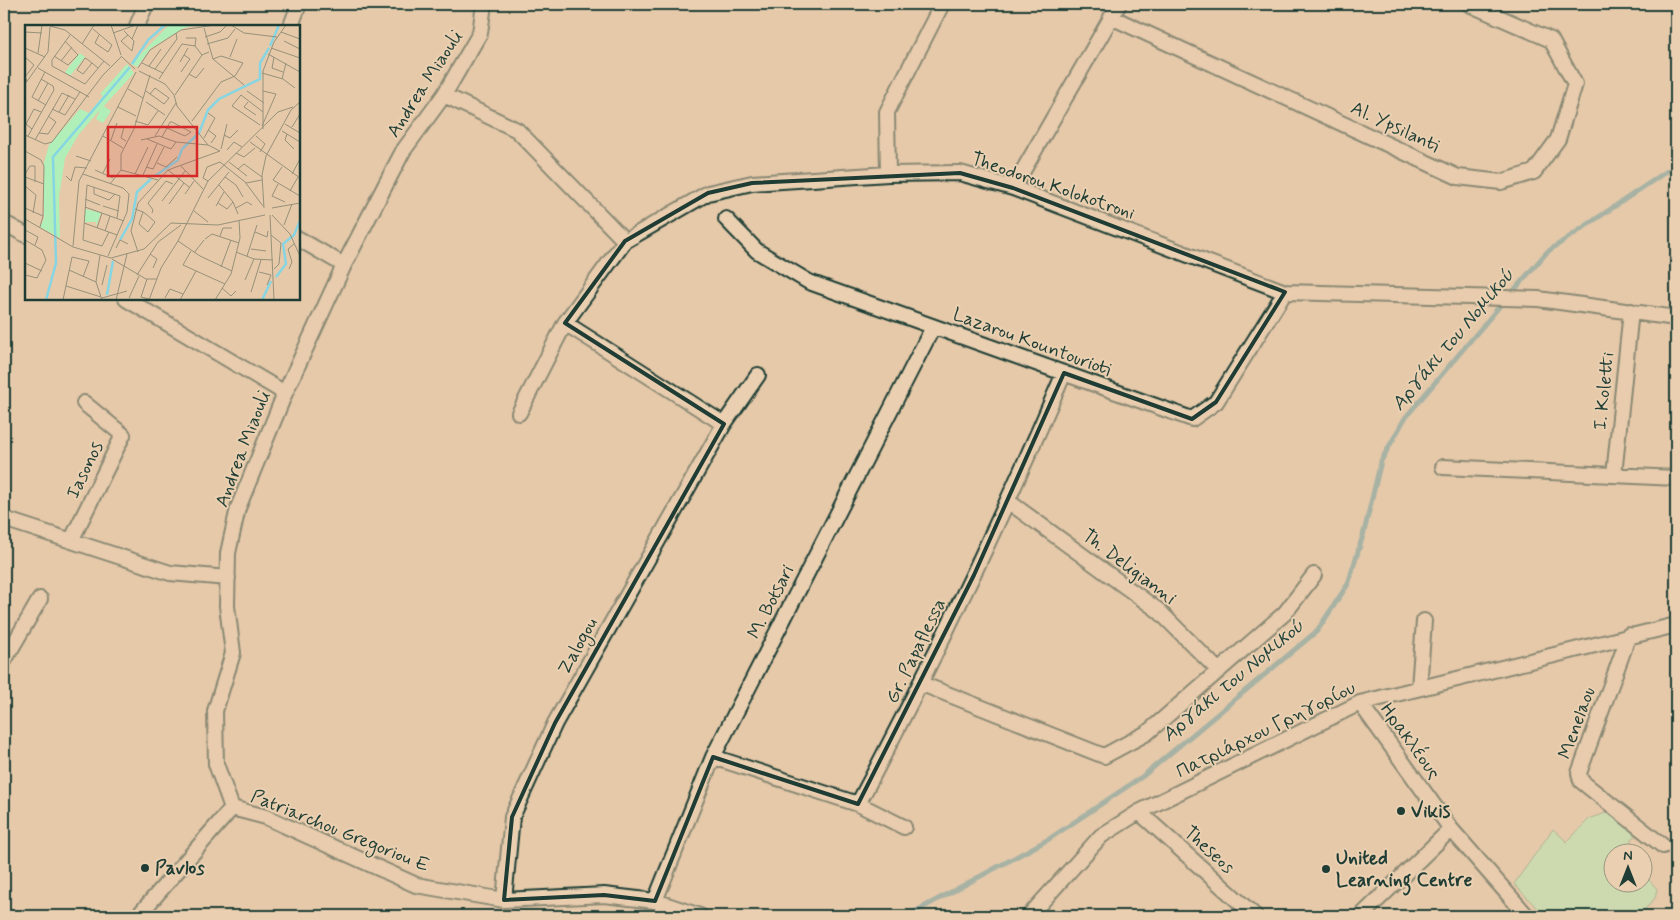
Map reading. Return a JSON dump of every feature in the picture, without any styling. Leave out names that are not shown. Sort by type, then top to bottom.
[{"type":"street","points":[[137,25],[146,4]]},
{"type":"street","points":[[291,25],[299,4]]},
{"type":"street","name":"Andrea Miaouli","points":[[232,808],[216,764],[215,711],[233,653],[228,606],[228,553],[238,508],[285,393],[344,265],[403,151],[444,95],[480,33],[484,4]]},
{"type":"street","points":[[888,174],[887,112],[942,4]]},
{"type":"street","points":[[1013,188],[1119,4]]},
{"type":"street","name":"Al. Ypsilanti","points":[[1111,17],[1458,176],[1501,182],[1534,172],[1558,139],[1575,84],[1551,40],[1469,4]]},
{"type":"street","points":[[444,95],[517,130],[625,241],[565,323],[518,413]]},
{"type":"street","name":"Theodorou Kolokotroni","points":[[625,241],[708,193],[752,183],[888,174],[960,173],[1013,188],[1285,292],[1489,296],[1538,299],[1676,318]]},
{"type":"street","name":"Lazarou Kountourioti","points":[[726,219],[758,251],[809,282],[1192,419],[1216,402],[1285,292]]},
{"type":"street","points":[[4,223],[25,234]]},
{"type":"street","points":[[300,240],[344,265]]},
{"type":"street","points":[[128,300],[285,393]]},
{"type":"street","name":"I. Koletti","points":[[1614,474],[1631,311]]},
{"type":"street","points":[[565,323],[724,424]]},
{"type":"street","name":"M. Botsari","points":[[655,901],[713,757],[933,327]]},
{"type":"street","name":"Gr. Papaflessa","points":[[858,804],[922,684],[1009,502],[1064,373]]},
{"type":"street","name":"Zalogou","points":[[504,900],[512,817],[552,732],[724,424],[758,375]]},
{"type":"street","name":"Iasonos","points":[[71,541],[123,434],[84,403]]},
{"type":"street","points":[[1444,467],[1676,478]]},
{"type":"street","name":"Th. Deligianni","points":[[1009,502],[1159,611],[1219,671]]},
{"type":"street","points":[[4,519],[170,572],[228,578]]},
{"type":"street","points":[[922,684],[1104,756],[1147,733],[1219,671],[1285,612],[1314,575]]},
{"type":"street","points":[[4,662],[40,599]]},
{"type":"street","points":[[1419,688],[1424,621]]},
{"type":"street","name":"Πατριάρχου Γρηγορίου","points":[[1029,916],[1101,836],[1139,812],[1360,703],[1629,635],[1676,625]]},
{"type":"street","name":"Menelaou","points":[[1629,635],[1579,773],[1581,781],[1663,846]]},
{"type":"street","name":"Ηρακλέους","points":[[1360,703],[1451,829],[1527,916]]},
{"type":"street","points":[[713,757],[858,804],[904,827]]},
{"type":"street","points":[[138,916],[232,808]]},
{"type":"street","name":"Patriarchou Gregoriou E","points":[[232,808],[266,818],[416,885],[504,900],[604,896],[655,901],[700,916]]},
{"type":"street","name":"Theseos","points":[[1139,812],[1255,916]]},
{"type":"street","points":[[1361,916],[1451,829]]},
{"type":"highlighted area","points":[[960,173],[1013,188],[1285,292],[1216,402],[1192,419],[1064,373],[974,575],[858,804],[713,757],[655,901],[604,895],[504,900],[512,817],[555,723],[724,424],[565,323],[625,241],[708,193],[752,183]]},
{"type":"green space","points":[[1612,811],[1638,833],[1631,842],[1602,842],[1602,892],[1652,892],[1652,883],[1657,889],[1655,898],[1639,916],[1545,916],[1514,884],[1553,829],[1567,842],[1589,819]]},
{"type":"waterway","name":"Αργάκι του Νομικού","points":[[1510,295],[1547,252],[1676,165]]},
{"type":"waterway","name":"Αργάκι του Νομικού","points":[[907,916],[1049,839],[1143,776],[1317,631],[1348,584],[1364,532],[1381,461],[1405,418],[1504,301]]},
{"type":"place","name":"Vikis","points":[[1401,811]]},
{"type":"place","name":"Pavlos","points":[[145,868]]},
{"type":"place","name":"United Learning Centre","points":[[1326,869]]}]
